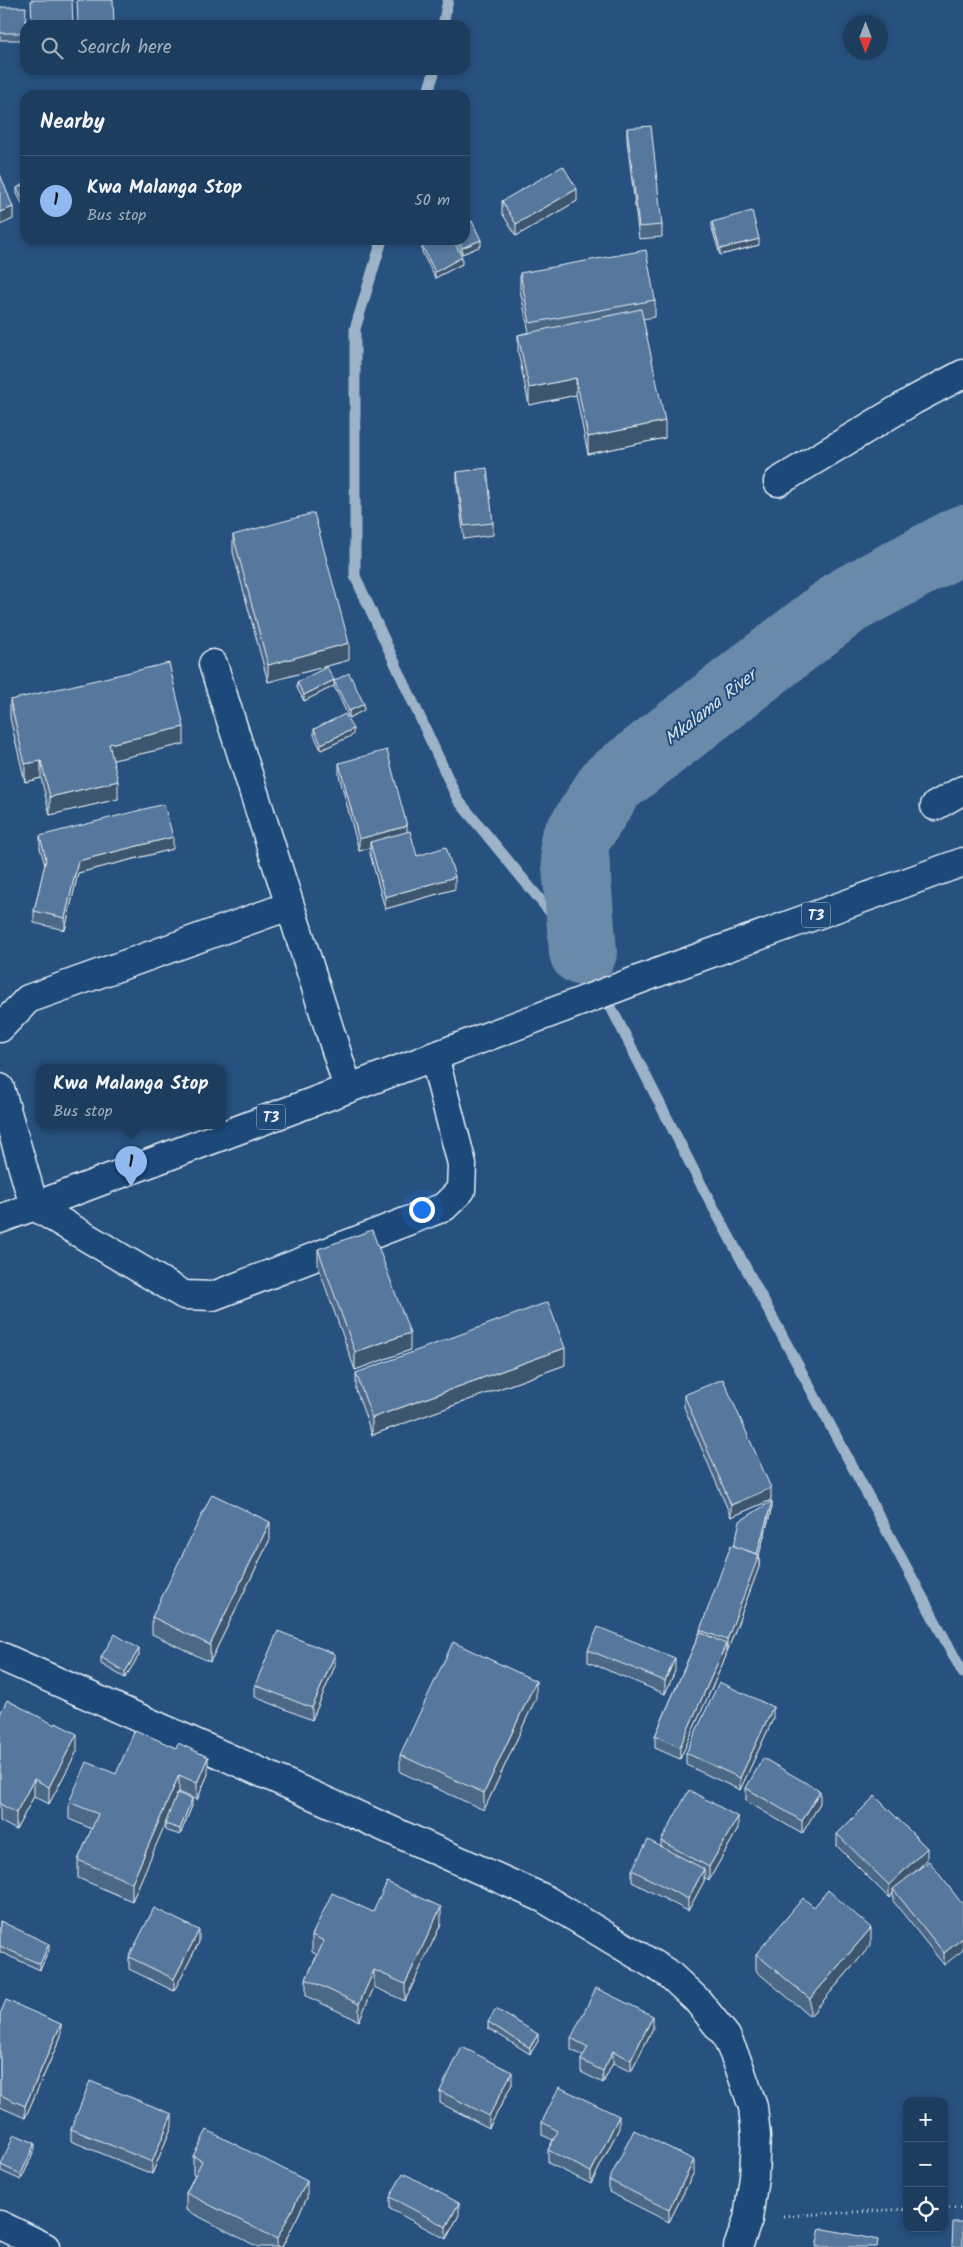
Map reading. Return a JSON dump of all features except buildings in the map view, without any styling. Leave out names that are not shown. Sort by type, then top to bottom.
[{"type":"main road","points":[[778,482],[914,400],[963,374]]},
{"type":"main road","points":[[213,664],[348,1088]]},
{"type":"main road","points":[[935,806],[963,790]]},
{"type":"main road","name":"T3","points":[[0,1219],[670,968],[963,862]]},
{"type":"main road","points":[[0,1028],[28,999],[289,906]]},
{"type":"main road","points":[[0,1088],[34,1206],[184,1296],[213,1296],[444,1206],[461,1190],[462,1164],[434,1056]]},
{"type":"main road","points":[[0,1656],[543,1898],[669,1974],[696,2000],[726,2036],[738,2063],[753,2107],[756,2136],[754,2178],[748,2218],[738,2247]]},
{"type":"main road","points":[[0,2225],[45,2247]]},
{"type":"path","points":[[948,2208],[963,2208]]},
{"type":"path","points":[[748,2218],[903,2210]]},
{"type":"waterway","points":[[444,20],[448,0]]},
{"type":"waterway","points":[[429,90],[433,75]]},
{"type":"waterway","points":[[380,245],[355,329],[355,576],[458,800],[583,952],[695,1173],[963,1673]]},
{"type":"waterway","name":"Mkalama River","points":[[583,952],[574,842],[611,784],[847,601],[963,539]]},
{"type":"place","name":"Kwa Malanga Stop","points":[[131,1187]]}]
